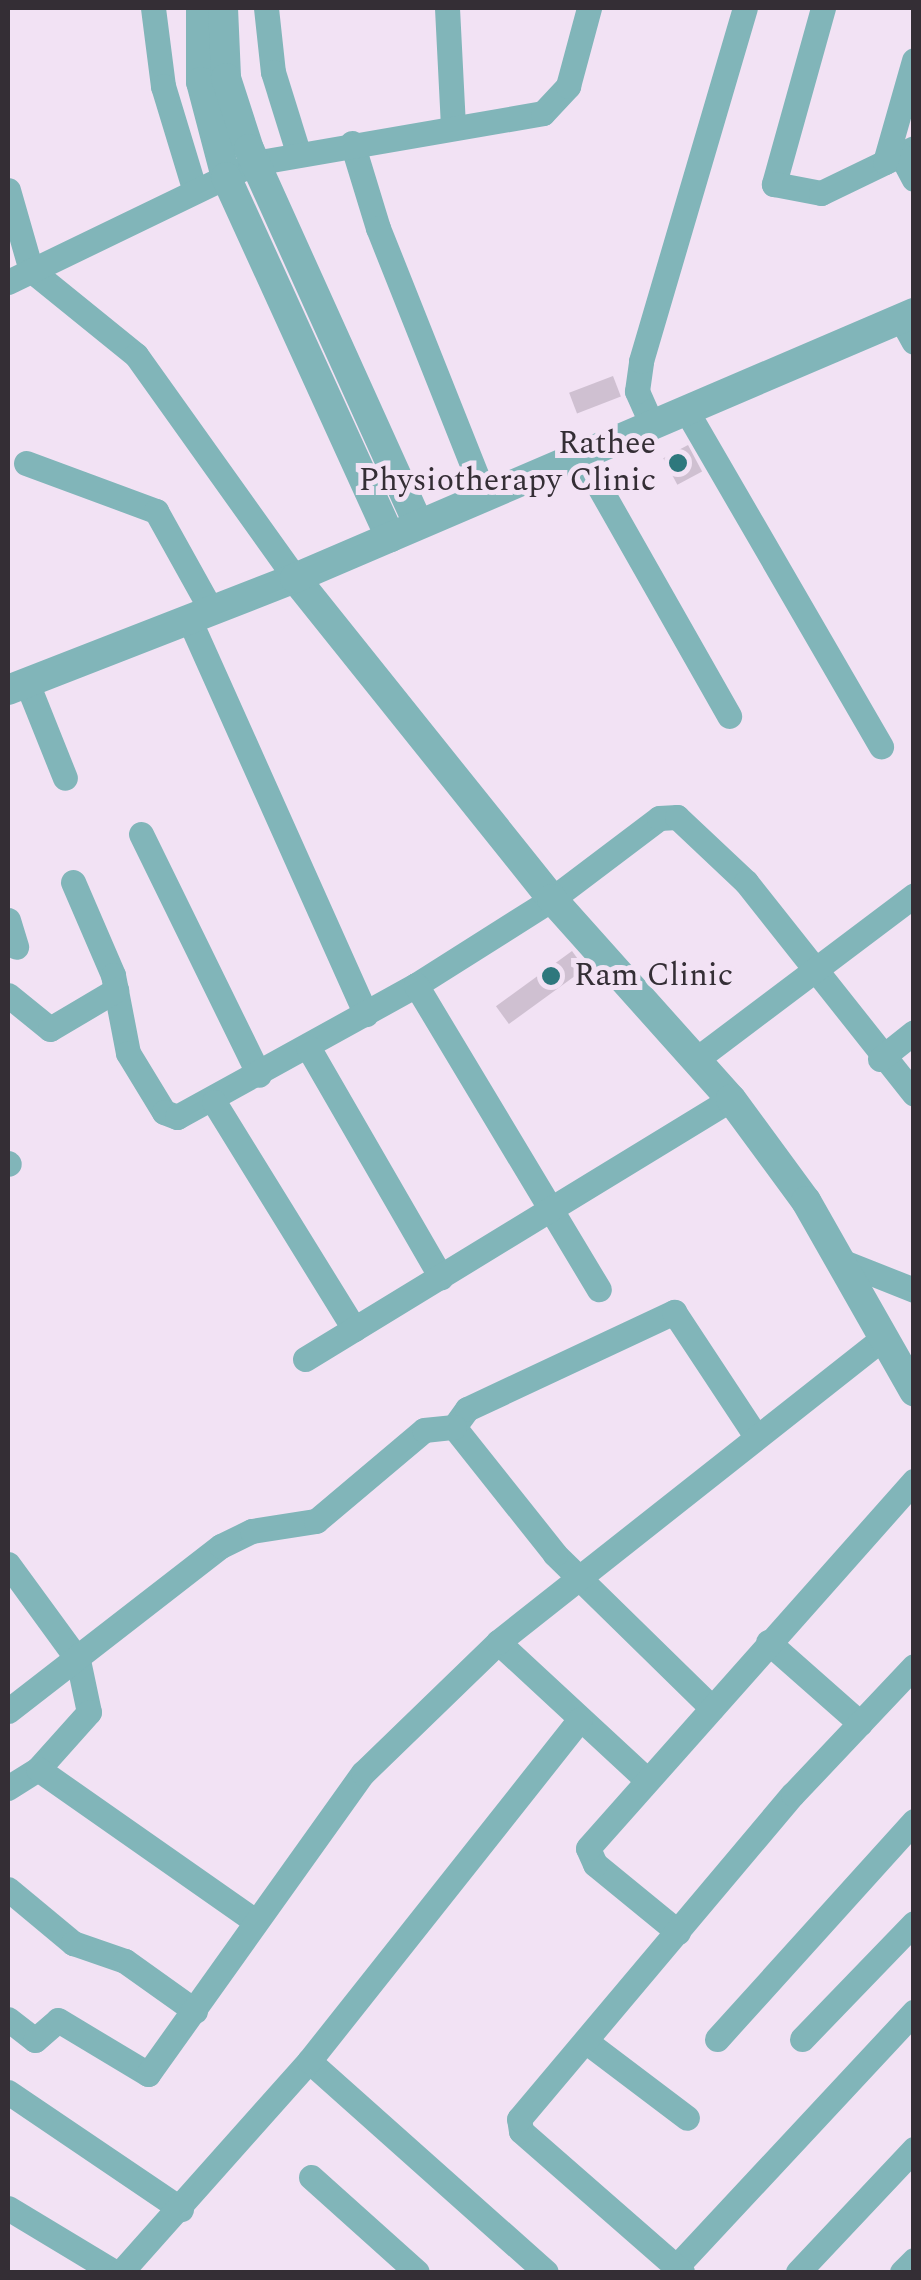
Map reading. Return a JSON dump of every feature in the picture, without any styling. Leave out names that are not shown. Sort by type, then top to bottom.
[{"type":"street","points":[[153,8],[163,86],[194,188]]},
{"type":"street","points":[[200,8],[201,82],[226,176],[390,537]]},
{"type":"street","points":[[223,8],[226,78],[254,163],[418,524]]},
{"type":"street","points":[[266,8],[274,72],[298,149]]},
{"type":"street","points":[[447,8],[453,124]]},
{"type":"street","points":[[8,282],[194,188],[254,163],[298,149],[558,104],[590,8]]},
{"type":"street","points":[[652,425],[637,391],[641,361],[745,8]]},
{"type":"street","points":[[823,8],[774,184],[821,193],[900,155]]},
{"type":"street","points":[[914,60],[900,155],[914,180]]},
{"type":"street","points":[[352,142],[384,245],[485,497]]},
{"type":"street","points":[[8,190],[31,270],[136,354],[295,578],[552,898],[732,1099],[841,1260],[914,1391]]},
{"type":"street","points":[[65,778],[17,687],[295,578],[686,410],[909,325]]},
{"type":"street","points":[[686,410],[881,746]]},
{"type":"street","points":[[581,456],[729,716]]},
{"type":"street","points":[[26,463],[156,511],[366,1014]]},
{"type":"street","points":[[73,882],[116,990],[125,1045],[164,1112],[177,1117],[214,1102],[416,985],[552,898],[659,818],[678,817],[746,882],[810,972],[880,1059],[914,1094]]},
{"type":"street","points":[[141,834],[259,1075]]},
{"type":"street","points":[[698,1058],[914,895]]},
{"type":"street","points":[[8,920],[16,947]]},
{"type":"street","points":[[416,985],[554,1206],[598,1288]]},
{"type":"street","points":[[8,995],[50,1029],[116,990]]},
{"type":"street","points":[[880,1059],[914,1032]]},
{"type":"street","points":[[308,1047],[441,1278]]},
{"type":"street","points":[[305,1359],[732,1099]]},
{"type":"street","points":[[214,1102],[354,1328]]},
{"type":"street","points":[[841,1260],[914,1290]]},
{"type":"street","points":[[8,1711],[221,1546],[252,1531],[316,1521],[424,1430],[454,1427],[468,1409],[674,1312],[685,1317],[755,1435]]},
{"type":"street","points":[[8,2020],[35,2040],[60,2021],[143,2076],[194,2012],[254,1920],[363,1773],[498,1642],[579,1574],[883,1338]]},
{"type":"street","points":[[454,1427],[579,1574],[712,1708]]},
{"type":"street","points":[[678,1932],[587,1852],[646,1779],[914,1480]]},
{"type":"street","points":[[8,1564],[78,1660],[86,1722],[38,1769],[8,1788]]},
{"type":"street","points":[[498,1642],[646,1779]]},
{"type":"street","points":[[768,1642],[860,1723]]},
{"type":"street","points":[[914,1666],[678,1932],[518,2126],[679,2270],[914,2012]]},
{"type":"street","points":[[8,2208],[117,2272],[181,2209],[309,2061],[580,1719]]},
{"type":"street","points":[[38,1769],[254,1920]]},
{"type":"street","points":[[717,2039],[914,1821]]},
{"type":"street","points":[[8,1889],[73,1943],[126,1961],[194,2012]]},
{"type":"street","points":[[802,2039],[914,1923]]},
{"type":"street","points":[[588,2043],[687,2118]]},
{"type":"street","points":[[309,2061],[546,2272]]},
{"type":"street","points":[[8,2092],[181,2209]]},
{"type":"street","points":[[798,2272],[914,2149]]},
{"type":"street","points":[[310,2177],[417,2272]]},
{"type":"street","points":[[902,2272],[914,2260]]},
{"type":"building","points":[[613,376],[621,397],[577,413],[569,393]]},
{"type":"building","points":[[688,445],[702,471],[677,485],[663,458]]},
{"type":"building","points":[[572,951],[585,969],[509,1024],[496,1006]]},
{"type":"place","name":"Rathee Physiotherapy Clinic","points":[[678,463]]},
{"type":"place","name":"Ram Clinic","points":[[551,976]]}]
